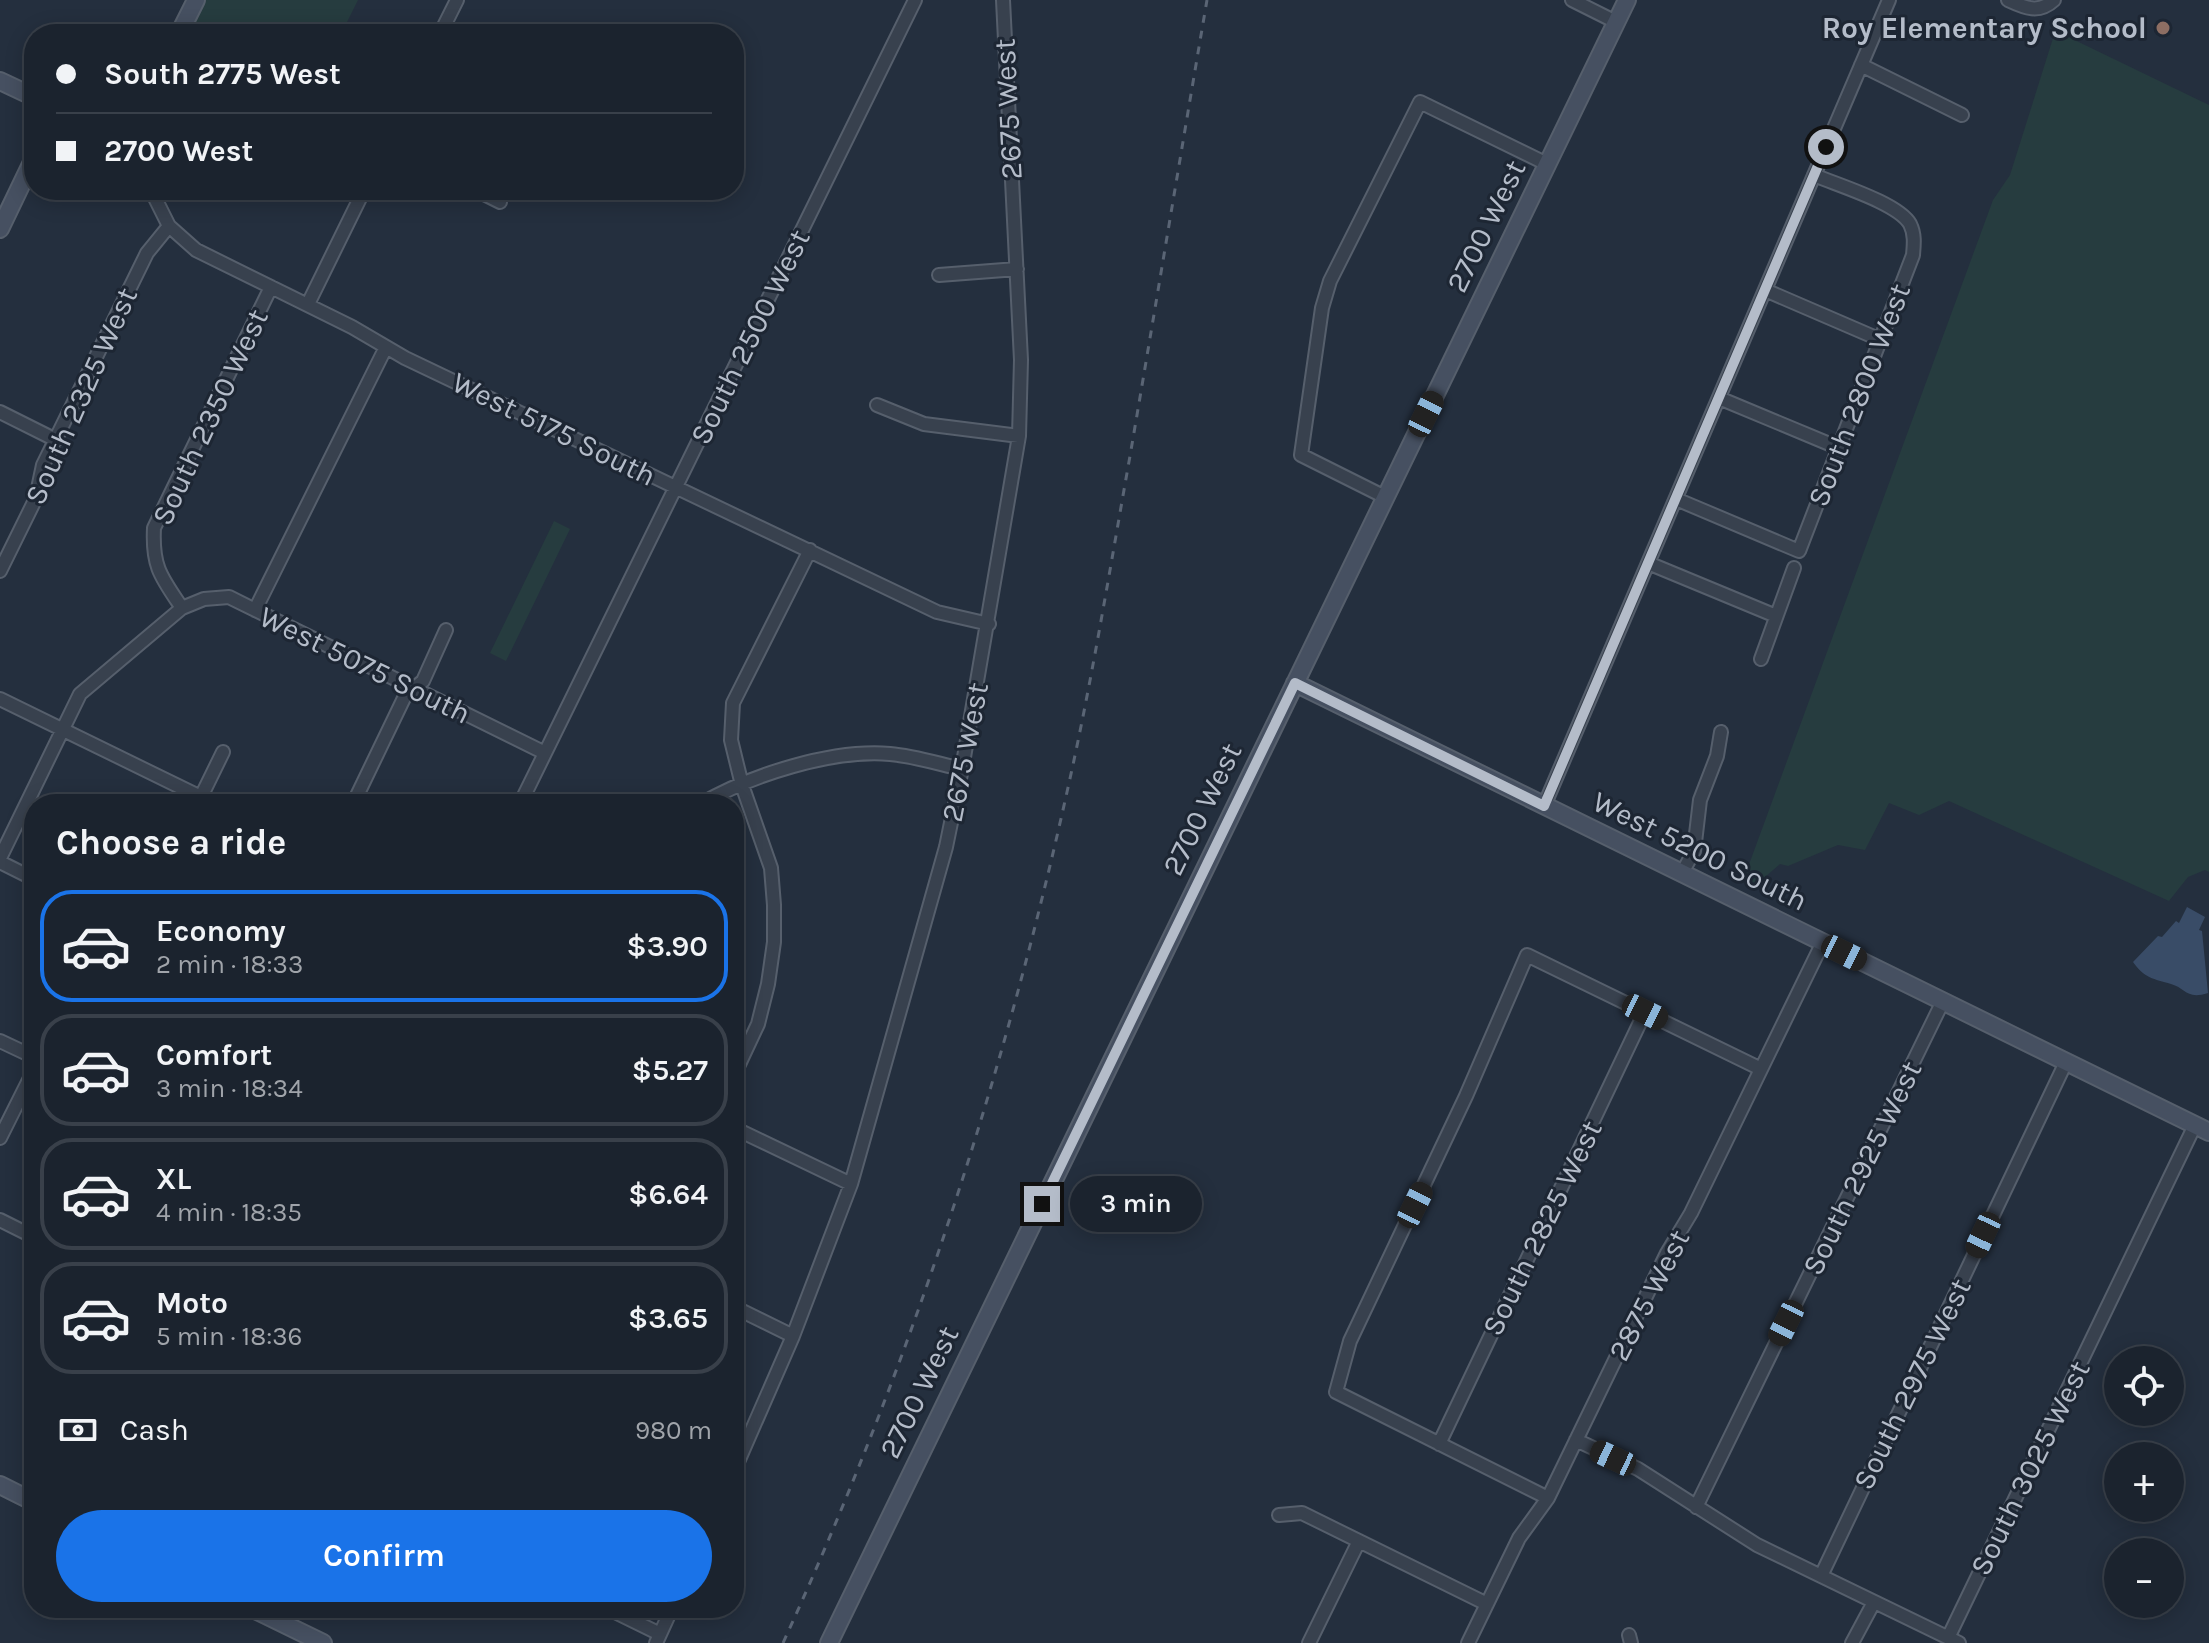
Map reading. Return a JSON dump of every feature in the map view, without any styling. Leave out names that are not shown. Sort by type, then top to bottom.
[{"type":"street","points":[[184,24],[196,0]]},
{"type":"street","points":[[445,24],[457,0]]},
{"type":"street","name":"South 2500 West","points":[[525,794],[915,0]]},
{"type":"street","name":"2675 West","points":[[744,1448],[793,1336],[851,1184],[946,847],[989,624],[1019,436],[1021,360],[1003,0]]},
{"type":"street","points":[[1572,0],[1616,22]]},
{"type":"street","name":"2700 West","points":[[829,1643],[1627,0]]},
{"type":"street","points":[[1544,806],[1889,0]]},
{"type":"street","points":[[2008,0],[2024,8],[2038,10],[2046,8],[2054,0]]},
{"type":"street","points":[[1861,65],[1962,115]]},
{"type":"street","points":[[0,81],[24,92]]},
{"type":"street","points":[[1385,497],[1301,455],[1322,308],[1330,281],[1420,102],[1547,164]]},
{"type":"street","name":"South 2800 West","points":[[1676,499],[1799,551],[1913,255],[1915,238],[1909,222],[1896,210],[1814,175]]},
{"type":"street","points":[[0,229],[24,179]]},
{"type":"street","name":"West 5175 South","points":[[156,200],[169,226],[196,250],[308,304],[386,347],[937,612],[989,624]]},
{"type":"street","points":[[308,304],[359,200]]},
{"type":"street","points":[[496,200],[500,202]]},
{"type":"street","name":"South 2325 West","points":[[0,571],[36,498],[43,465],[147,253],[169,226]]},
{"type":"street","points":[[939,275],[1017,269]]},
{"type":"street","name":"South 2350 West","points":[[182,608],[160,576],[153,554],[154,528],[271,287]]},
{"type":"street","points":[[1765,290],[1881,340]]},
{"type":"street","points":[[255,610],[386,347]]},
{"type":"street","points":[[1719,398],[1839,448]]},
{"type":"street","points":[[877,405],[924,424],[1019,436]]},
{"type":"street","points":[[0,412],[56,440]]},
{"type":"street","points":[[744,1054],[758,1024],[774,942],[771,868],[742,785],[731,740],[733,703],[810,550]]},
{"type":"street","points":[[1648,563],[1776,616]]},
{"type":"street","points":[[1761,659],[1794,568]]},
{"type":"street","name":"West 5075 South","points":[[182,608],[204,599],[229,597],[545,753]]},
{"type":"street","points":[[32,794],[80,694],[182,608]]},
{"type":"street","points":[[358,794],[405,696],[423,681],[446,630]]},
{"type":"street","name":"West 5200 South","points":[[1295,683],[2202,1128]]},
{"type":"street","points":[[0,699],[195,794]]},
{"type":"street","points":[[1682,873],[1694,851],[1700,800],[1717,756],[1721,732]]},
{"type":"street","points":[[202,794],[223,752]]},
{"type":"street","points":[[723,794],[812,761],[845,755],[891,754],[962,769]]},
{"type":"street","points":[[24,810],[0,860],[24,873]]},
{"type":"street","name":"2875 West","points":[[1468,1643],[1519,1538],[1548,1498],[1823,942]]},
{"type":"street","points":[[1548,1498],[1336,1392],[1350,1341],[1466,1096],[1527,955],[1761,1069]]},
{"type":"street","name":"South 2925 West","points":[[1696,1507],[1943,1001]]},
{"type":"street","name":"South 2825 West","points":[[1439,1444],[1645,1012]]},
{"type":"street","points":[[0,1041],[24,1052]]},
{"type":"street","name":"South 2975 West","points":[[1821,1576],[2066,1062]]},
{"type":"street","points":[[0,1138],[24,1090]]},
{"type":"street","name":"South 3025 West","points":[[1953,1640],[2202,1128]]},
{"type":"street","points":[[744,1133],[851,1184]]},
{"type":"street","points":[[0,1220],[24,1232]]},
{"type":"street","points":[[744,1312],[793,1336]]},
{"type":"street","points":[[1576,1440],[1638,1469],[1757,1545],[1953,1640]]},
{"type":"street","points":[[0,1485],[24,1497]]},
{"type":"street","points":[[1279,1515],[1302,1513],[1487,1604]]},
{"type":"street","points":[[1309,1643],[1359,1541]]},
{"type":"street","points":[[1852,1643],[1874,1602]]},
{"type":"street","points":[[272,1618],[323,1643]]},
{"type":"street","points":[[624,1618],[658,1638],[667,1618]]},
{"type":"green space","points":[[206,0],[358,0],[346,24],[194,24]]},
{"type":"green space","points":[[2058,32],[2209,105],[2209,872],[2205,870],[2188,877],[2169,901],[1949,801],[1919,815],[1889,803],[1865,850],[1838,845],[1788,866],[1780,864],[1757,884],[1744,878],[1993,200],[2010,175],[2054,35]]},
{"type":"green space","points":[[554,521],[570,529],[506,661],[490,653]]},
{"type":"water","points":[[2187,907],[2205,917],[2199,930],[2202,931],[2208,993],[2201,995],[2150,977],[2133,962],[2158,936],[2162,937],[2176,921],[2179,923]]},
{"type":"railway","points":[[783,1643],[871,1436],[911,1331],[948,1225],[1013,1010],[1067,792],[1093,666],[1207,0]]},
{"type":"place","name":"Roy Elementary School","points":[[2163,28]]},
{"type":"route","points":[[1042,1204],[1295,683],[1544,806],[1826,147]]}]
